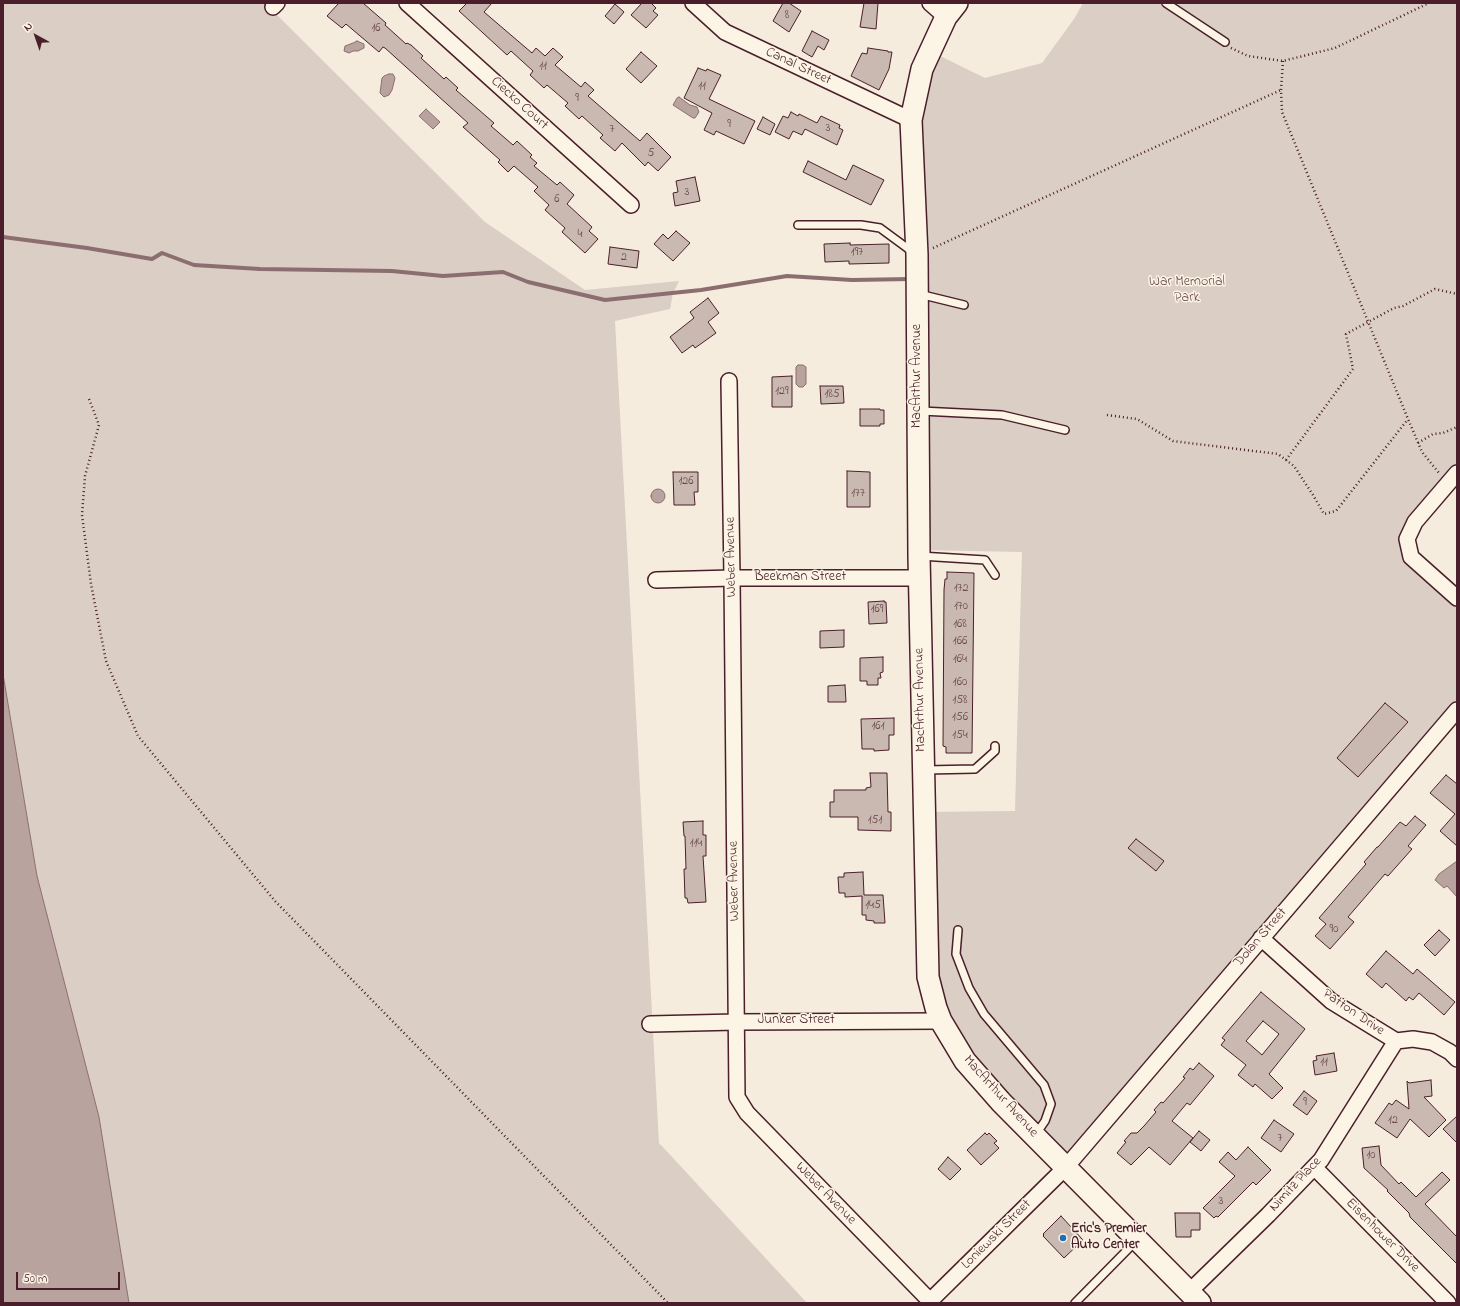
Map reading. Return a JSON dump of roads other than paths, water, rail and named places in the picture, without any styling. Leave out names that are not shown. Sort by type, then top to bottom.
[{"type":"street","name":"Ciecko Court","points":[[407,3],[631,205]]},
{"type":"street","name":"Canal Street","points":[[693,3],[725,32],[911,120]]},
{"type":"street","points":[[930,3],[952,10]]},
{"type":"street","name":"MacArthur Avenue","points":[[952,10],[922,69],[911,120],[917,255],[918,556],[928,977],[941,1021],[965,1060],[1001,1102],[1194,1297]]},
{"type":"street","name":"Weber Avenue","points":[[729,381],[737,1097],[747,1113],[930,1302]]},
{"type":"street","points":[[1457,474],[1415,522],[1407,539],[1411,557],[1457,598]]},
{"type":"street","name":"Beekman Street","points":[[656,580],[732,578],[919,578]]},
{"type":"street","name":"Dolan Street","points":[[1066,1166],[1457,710]]},
{"type":"street","name":"Patton Drive","points":[[1261,938],[1331,1001],[1396,1041],[1413,1039],[1432,1042],[1450,1052],[1457,1059]]},
{"type":"street","name":"Junker Street","points":[[650,1024],[941,1021]]},
{"type":"street","name":"Nimitz Place","points":[[1194,1297],[1315,1168],[1396,1041]]},
{"type":"street","name":"Loniewski Street","points":[[930,1302],[1066,1166]]},
{"type":"street","name":"Eisenhower Drive","points":[[1315,1168],[1448,1303]]},
{"type":"lane","points":[[1166,3],[1226,42]]},
{"type":"lane","points":[[798,225],[861,225],[880,228],[917,255]]},
{"type":"lane","points":[[917,294],[964,305]]},
{"type":"lane","points":[[918,410],[1002,415],[1065,430]]},
{"type":"lane","points":[[918,556],[985,560],[995,575]]},
{"type":"lane","points":[[923,770],[975,768],[994,751],[995,746]]},
{"type":"lane","points":[[958,930],[956,954],[969,988],[984,1014],[1044,1084],[1051,1104],[1045,1122],[1034,1135]]},
{"type":"lane","points":[[1075,1303],[1138,1240]]},
{"type":"waterway","points":[[3,237],[87,248],[152,259],[162,253],[194,265],[260,269],[392,271],[443,276],[503,272],[528,282],[605,300],[701,290],[787,276],[852,280],[911,279]]},
{"type":"place","name":"Eric's Premier Auto Center","points":[[1063,1238]]},
{"type":"park label","name":"War Memorial Park","points":[[1187,292]]}]
